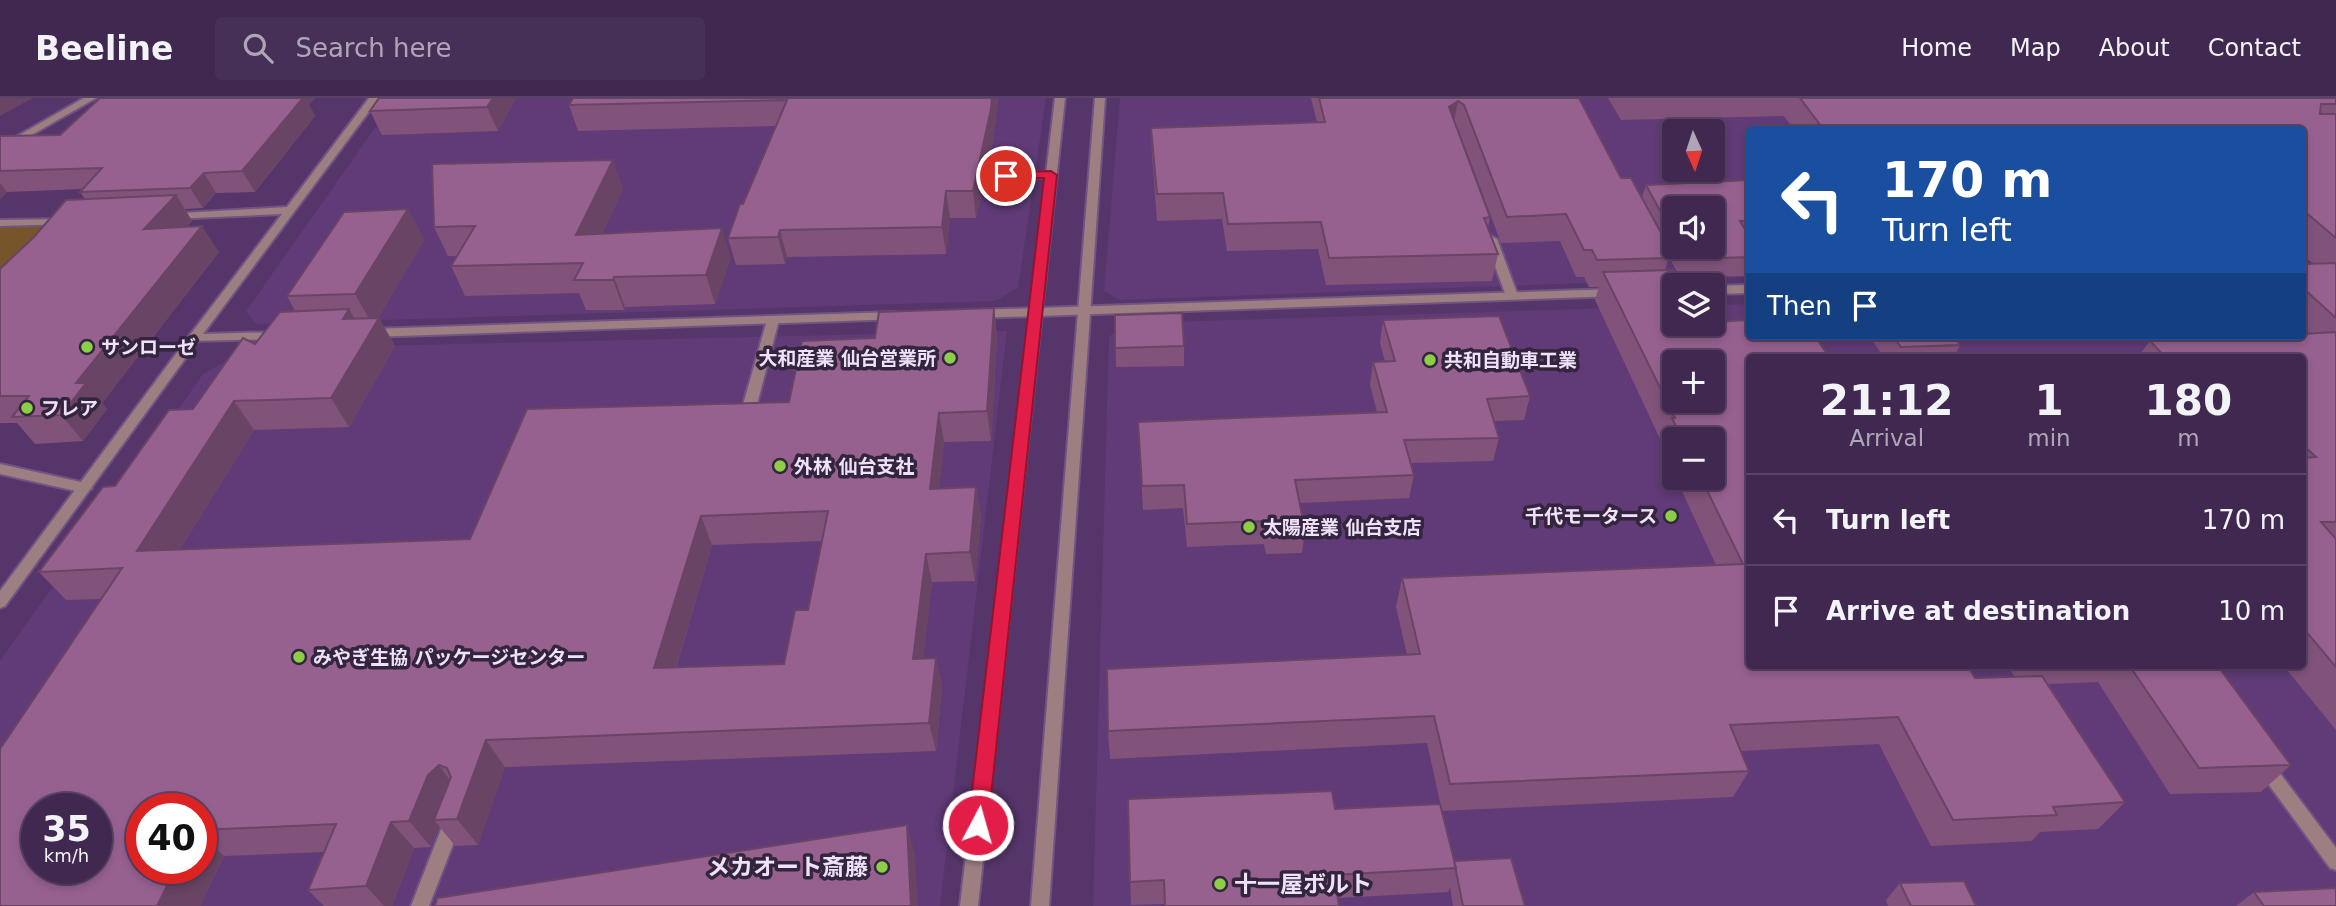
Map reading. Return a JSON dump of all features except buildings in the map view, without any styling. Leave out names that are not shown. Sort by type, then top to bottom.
[{"type":"street","points":[[0,150],[91,98]]},
{"type":"street","points":[[0,602],[287,210],[374,98]]},
{"type":"street","points":[[969,906],[1060,98]]},
{"type":"street","points":[[1040,906],[1100,98]]},
{"type":"street","points":[[1006,176],[1051,175]]},
{"type":"street","points":[[152,217],[287,210]]},
{"type":"street","points":[[0,223],[53,227],[84,221]]},
{"type":"street","points":[[1484,221],[1511,296]]},
{"type":"street","points":[[1725,290],[1746,289]]},
{"type":"street","points":[[965,314],[1634,293]]},
{"type":"street","points":[[359,333],[910,316]]},
{"type":"street","points":[[748,412],[773,320]]},
{"type":"street","points":[[194,338],[290,335]]},
{"type":"street","points":[[0,469],[85,488]]},
{"type":"street","points":[[2255,752],[2336,862]]},
{"type":"street","points":[[420,906],[460,803]]},
{"type":"shaded area","points":[[396,98],[1046,98],[1018,288],[995,301],[256,324],[246,311]]},
{"type":"shaded area","points":[[1120,98],[2336,98],[2336,258],[2306,259],[2306,126],[1746,126],[1746,277],[1725,278],[1725,273],[1662,273],[1662,280],[1120,300],[1104,291]]},
{"type":"shaded area","points":[[57,222],[0,286],[0,223]]},
{"type":"shaded area","points":[[2336,286],[2336,906],[1093,906],[1109,336],[1134,323],[1662,306],[1662,336],[1725,336],[1725,305],[1746,304],[1746,340],[2306,340],[2306,331]]},
{"type":"shaded area","points":[[1007,331],[940,906],[0,906],[0,661],[203,374],[247,349]]},
{"type":"place","name":"サンローゼ","points":[[87,347]]},
{"type":"place","name":"大和産業 仙台営業所","points":[[950,358]]},
{"type":"place","name":"共和自動車工業","points":[[1430,360]]},
{"type":"place","name":"フレア","points":[[27,408]]},
{"type":"place","name":"外林 仙台支社","points":[[780,466]]},
{"type":"place","name":"千代モータース","points":[[1671,516]]},
{"type":"place","name":"太陽産業 仙台支店","points":[[1249,527]]},
{"type":"place","name":"みやぎ生協 パッケージセンター","points":[[299,657]]},
{"type":"place","name":"メカオート斎藤","points":[[882,867]]},
{"type":"place","name":"十一屋ボルト","points":[[1220,884]]},
{"type":"route","points":[[978,825],[1051,175],[1006,176]]}]
